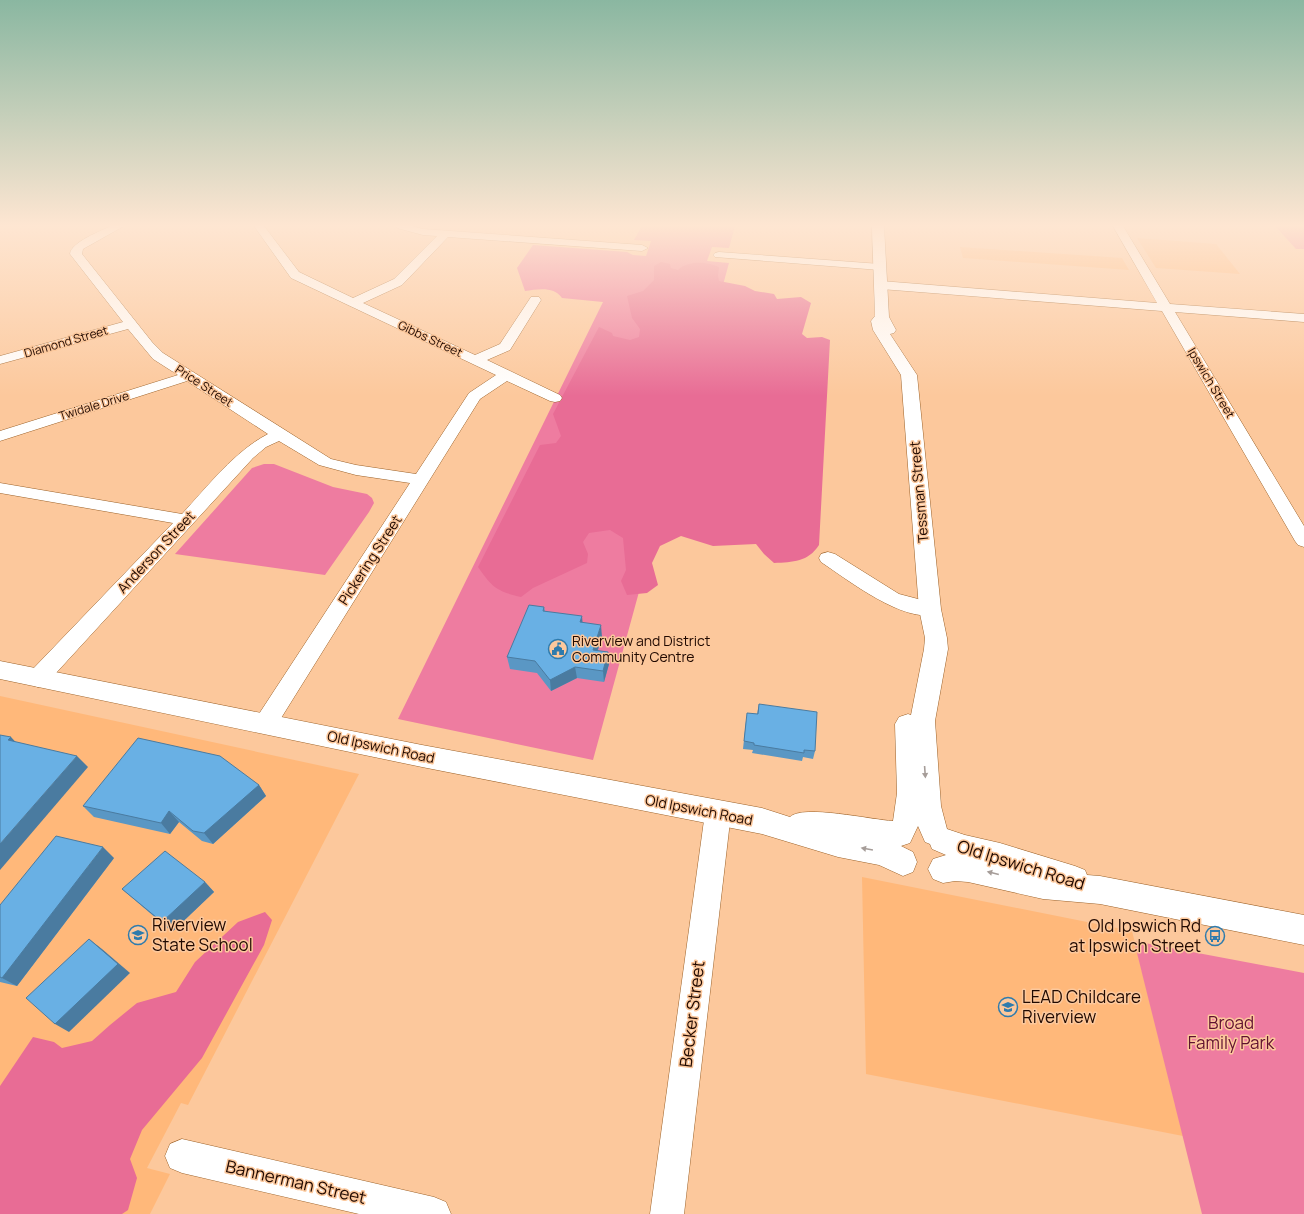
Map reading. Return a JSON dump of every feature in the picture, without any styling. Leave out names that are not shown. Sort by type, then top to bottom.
[{"type":"street","name":"Price Street","points":[[99,283],[147,345],[158,356],[279,434],[325,462],[356,470],[421,480]]},
{"type":"street","name":"Gibbs Street","points":[[311,283],[555,398]]},
{"type":"street","points":[[352,303],[397,283]]},
{"type":"street","name":"Ipswich Street","points":[[1152,283],[1304,541]]},
{"type":"street","points":[[881,285],[1304,318]]},
{"type":"street","name":"Tessman Street","points":[[881,285],[882,317],[878,321],[880,330],[900,359],[904,370],[909,375],[930,609],[936,638],[936,649],[924,710],[922,732],[928,806],[931,823],[939,836]]},
{"type":"street","name":"Pickering Street","points":[[265,724],[491,368],[504,354],[506,345],[535,300]]},
{"type":"street","name":"Diamond Street","points":[[0,360],[131,324]]},
{"type":"street","name":"Twidale Drive","points":[[0,436],[189,376]]},
{"type":"street","name":"Anderson Street","points":[[38,678],[247,455],[260,444],[279,434]]},
{"type":"street","points":[[0,488],[186,520]]},
{"type":"street","points":[[828,558],[892,599],[910,606],[930,609]]},
{"type":"street","name":"Tessman Street","points":[[901,832],[908,820],[910,803],[908,731],[909,712],[930,609]]},
{"type":"street","name":"Old Ipswich Road","points":[[0,670],[762,822],[838,844],[883,852],[903,862]]},
{"type":"street","name":"Becker Street","points":[[667,1214],[718,814]]},
{"type":"street","name":"Old Ipswich Road","points":[[762,822],[850,827],[882,833],[901,832]]},
{"type":"street","points":[[919,826],[939,836],[947,847],[948,855],[947,863],[943,869],[936,873],[928,874],[910,869],[899,857],[896,847],[896,842],[901,832],[908,828],[919,826]]},
{"type":"street","name":"Old Ipswich Road","points":[[939,836],[964,848],[1000,856],[1048,870],[1100,890]]},
{"type":"street","name":"Old Ipswich Road","points":[[943,869],[955,867],[968,868],[1043,885],[1100,890],[1304,930]]},
{"type":"street","name":"Bannerman Street","points":[[182,1156],[434,1214]]},
{"type":"shaded area","points":[[651,283],[728,283],[745,286],[755,291],[774,294],[777,299],[801,297],[811,303],[802,334],[807,338],[822,337],[830,340],[819,545],[810,555],[800,560],[774,563],[756,544],[713,546],[681,536],[660,546],[652,563],[658,585],[647,593],[627,595],[621,581],[626,570],[623,538],[610,530],[589,533],[583,542],[588,554],[587,563],[533,588],[521,597],[506,593],[491,584],[478,567],[540,445],[556,443],[561,436],[553,414],[599,327],[612,333],[613,336],[630,340],[639,337],[640,329],[632,318],[627,296],[643,291]]},
{"type":"shaded area","name":"Riverview State School","points":[[0,696],[359,774],[188,1105],[181,1103],[147,1168],[170,1174],[150,1214],[0,1214]]},
{"type":"shaded area","name":"LEAD Childcare Riverview","points":[[862,877],[1132,931],[1183,1136],[866,1074]]},
{"type":"shaded area","points":[[265,912],[272,920],[264,945],[202,1058],[142,1130],[130,1159],[137,1178],[128,1210],[122,1214],[0,1214],[0,1086],[33,1037],[54,1042],[62,1048],[92,1041],[137,1003],[176,992],[195,962],[238,922]]},
{"type":"green space","points":[[522,283],[724,283],[593,760],[398,719],[603,302],[562,298],[559,294],[545,289],[525,291]]},
{"type":"green space","points":[[264,464],[274,464],[333,487],[367,494],[372,498],[374,503],[369,512],[325,575],[175,554],[252,468]]},
{"type":"green space","name":"Broad Family Park","points":[[1134,941],[1304,973],[1304,1214],[1202,1214]]},
{"type":"building","name":"Riverview and District Community Centre","points":[[529,605],[544,607],[543,611],[582,616],[580,622],[601,625],[593,650],[608,652],[603,671],[575,667],[550,680],[535,661],[507,657]]},
{"type":"building","points":[[759,704],[817,712],[815,751],[804,750],[804,753],[754,745],[754,743],[744,741],[747,713],[758,714]]},
{"type":"building","points":[[0,735],[11,737],[8,740],[77,756],[0,844]]},
{"type":"building","points":[[138,738],[220,756],[259,785],[204,833],[193,831],[169,811],[161,823],[83,806]]},
{"type":"building","points":[[56,836],[103,847],[2,978],[0,977],[0,905]]},
{"type":"building","points":[[165,851],[205,882],[162,922],[122,889]]},
{"type":"building","points":[[89,939],[118,964],[55,1024],[26,998]]},
{"type":"place","name":"Riverview and District Community Centre","points":[[558,649]]},
{"type":"place","name":"Riverview State School","points":[[138,935]]},
{"type":"place","name":"Old Ipswich Rd at Ipswich Street","points":[[1215,936]]},
{"type":"place","name":"LEAD Childcare Riverview","points":[[1008,1007]]}]
